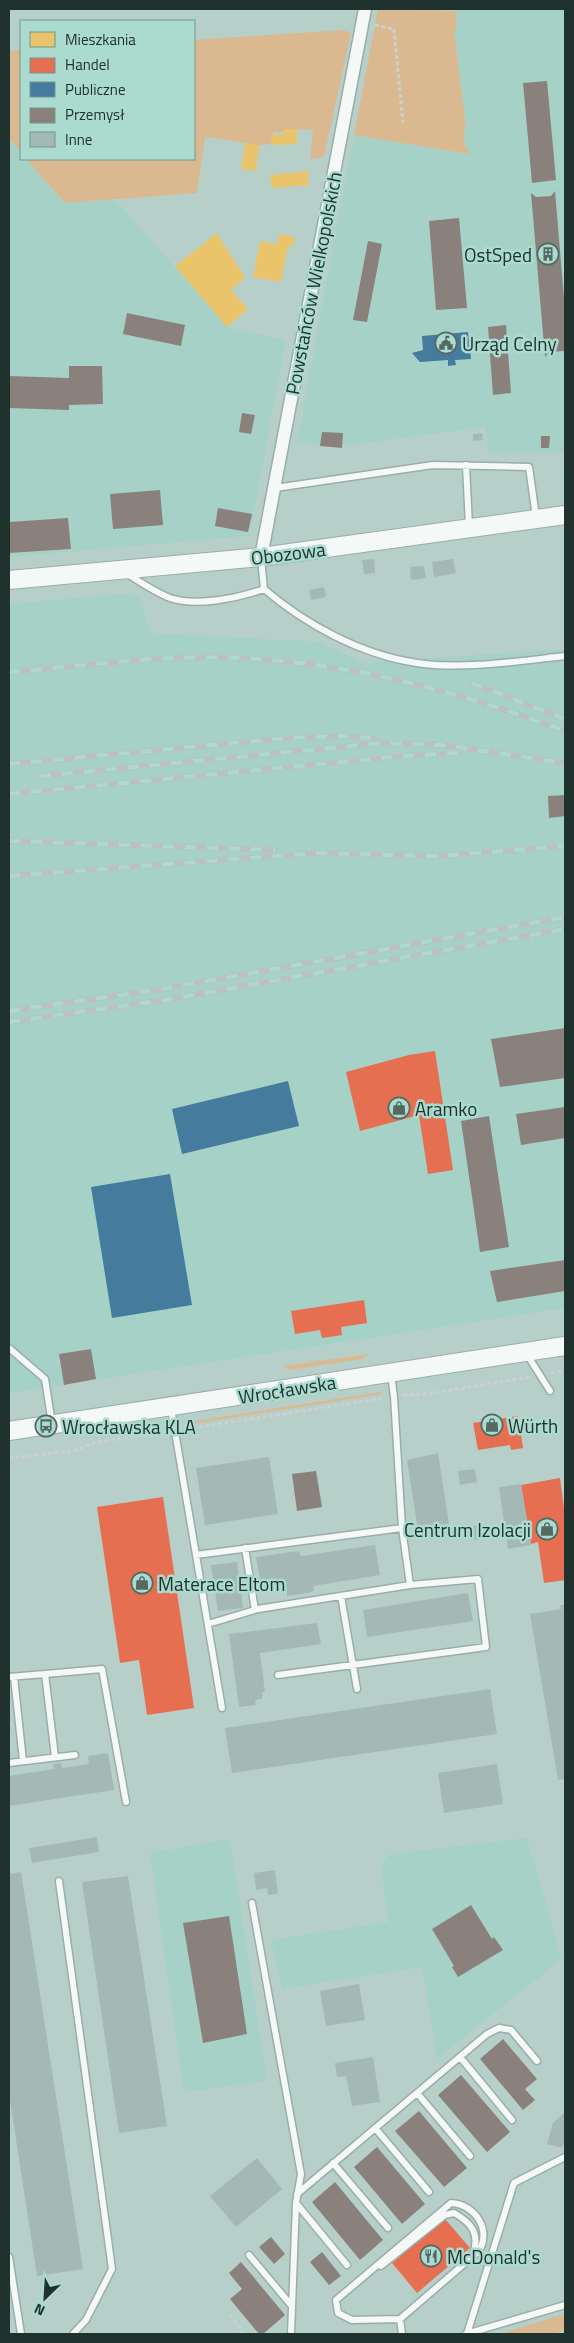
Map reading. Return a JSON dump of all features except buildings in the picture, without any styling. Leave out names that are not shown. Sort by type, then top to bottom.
[{"type":"street","name":"Powstańców Wielkopolskich","points":[[261,558],[365,9]]},
{"type":"street","name":"Obozowa","points":[[9,580],[261,558],[565,515]]},
{"type":"street","name":"Wrocławska","points":[[9,1432],[565,1346]]},
{"type":"lane","points":[[466,465],[469,528]]},
{"type":"lane","points":[[275,488],[433,466],[529,467],[536,518]]},
{"type":"lane","points":[[261,558],[264,589],[295,613],[317,626],[374,652],[402,660],[436,664],[565,656]]},
{"type":"lane","points":[[120,570],[160,594],[181,601],[233,598],[264,589]]},
{"type":"lane","points":[[9,1348],[45,1379],[52,1425]]},
{"type":"lane","points":[[526,1352],[550,1391]]},
{"type":"lane","points":[[390,1373],[394,1397],[402,1528],[410,1585]]},
{"type":"lane","points":[[171,1407],[222,1708]]},
{"type":"lane","points":[[196,1555],[402,1528]]},
{"type":"lane","points":[[245,1548],[255,1610]]},
{"type":"lane","points":[[208,1624],[255,1610],[410,1585],[478,1579],[486,1647],[278,1674]]},
{"type":"lane","points":[[341,1596],[356,1689]]},
{"type":"lane","points":[[23,1761],[11,1677],[102,1669],[126,1802]]},
{"type":"lane","points":[[45,1674],[55,1757]]},
{"type":"lane","points":[[9,1763],[75,1755]]},
{"type":"lane","points":[[59,1881],[112,2269],[86,2320],[73,2334]]},
{"type":"lane","points":[[252,1903],[301,2174],[296,2203],[291,2305],[292,2334]]},
{"type":"lane","points":[[297,2194],[487,2034],[499,2028],[511,2030],[537,2061]]},
{"type":"lane","points":[[460,2057],[512,2120]]},
{"type":"lane","points":[[417,2093],[470,2156]]},
{"type":"lane","points":[[375,2128],[429,2192]]},
{"type":"lane","points":[[466,2334],[506,2219],[514,2183],[565,2157]]},
{"type":"lane","points":[[332,2163],[388,2228]]},
{"type":"lane","points":[[296,2203],[347,2265]]},
{"type":"lane","points":[[451,2203],[460,2203],[469,2208],[479,2220],[485,2236],[484,2244],[473,2257],[400,2319],[352,2320],[338,2313],[336,2300],[451,2203]]},
{"type":"lane","points":[[367,2274],[383,2265],[445,2215],[454,2213],[472,2225],[477,2237],[473,2257]]},
{"type":"lane","points":[[249,2255],[291,2305]]},
{"type":"lane","points":[[9,2257],[21,2334]]},
{"type":"lane","points":[[466,2334],[565,2305]]},
{"type":"lane","points":[[400,2319],[402,2334]]},
{"type":"path","points":[[362,23],[394,29],[403,123]]},
{"type":"path","points":[[9,1458],[73,1451],[97,1442],[417,1393],[428,1394],[565,1371]]},
{"type":"path","points":[[230,2315],[244,2334]]},
{"type":"shaded area","points":[[378,9],[456,11],[457,29],[454,30],[466,127],[464,127],[465,148],[468,148],[469,154],[354,135]]},
{"type":"shaded area","points":[[456,9],[565,9],[565,453],[488,452],[485,427],[342,446],[342,448],[297,442],[354,135],[469,154],[465,149],[464,127],[466,126],[454,29],[457,29]]},
{"type":"shaded area","points":[[343,30],[351,33],[324,157],[310,159],[313,130],[287,129],[286,132],[273,132],[273,144],[259,145],[205,137],[197,193],[65,203],[27,160],[195,160],[195,40]]},
{"type":"shaded area","points":[[20,50],[20,152],[9,138],[9,51]]},
{"type":"shaded area","points":[[9,138],[20,152],[20,160],[27,160],[64,203],[116,200],[227,327],[286,340],[249,536],[9,557]]},
{"type":"shaded area","points":[[131,593],[138,596],[151,633],[321,642],[363,663],[565,649],[565,1308],[9,1393],[9,604]]},
{"type":"shaded area","points":[[369,1354],[362,1359],[290,1370],[283,1366]]},
{"type":"shaded area","points":[[380,1392],[383,1394],[192,1424],[195,1421]]},
{"type":"shaded area","points":[[527,1838],[562,1959],[437,2059],[422,1967],[282,1989],[271,1940],[388,1922],[381,1866],[389,1854]]},
{"type":"shaded area","points":[[230,1839],[267,2081],[184,2092],[150,1853]]},
{"type":"shaded area","points":[[565,2314],[565,2330],[552,2334],[499,2334]]},
{"type":"railway","points":[[9,672],[125,661],[184,658],[213,657],[283,661],[325,666],[406,682],[487,704],[565,731]]},
{"type":"railway","points":[[472,683],[565,719]]},
{"type":"railway","points":[[9,764],[287,738],[339,736],[374,738]]},
{"type":"railway","points":[[40,776],[382,743],[443,745],[565,763]]},
{"type":"railway","points":[[9,794],[403,756],[458,753]]},
{"type":"railway","points":[[9,841],[275,850]]},
{"type":"railway","points":[[9,876],[317,853],[437,856],[565,846]]},
{"type":"railway","points":[[9,1011],[168,988],[565,917]]},
{"type":"railway","points":[[9,1022],[165,1000],[565,929]]},
{"type":"place","name":"OstSped","points":[[548,254]]},
{"type":"place","name":"Urząd Celny","points":[[446,343]]},
{"type":"place","name":"Aramko","points":[[399,1108]]},
{"type":"place","name":"Würth","points":[[492,1425]]},
{"type":"place","name":"Wrocławska KLA","points":[[46,1426]]},
{"type":"place","name":"Centrum Izolacji","points":[[547,1529]]},
{"type":"place","name":"Materace Eltom","points":[[142,1583]]},
{"type":"place","name":"McDonald's","points":[[431,2256]]}]
